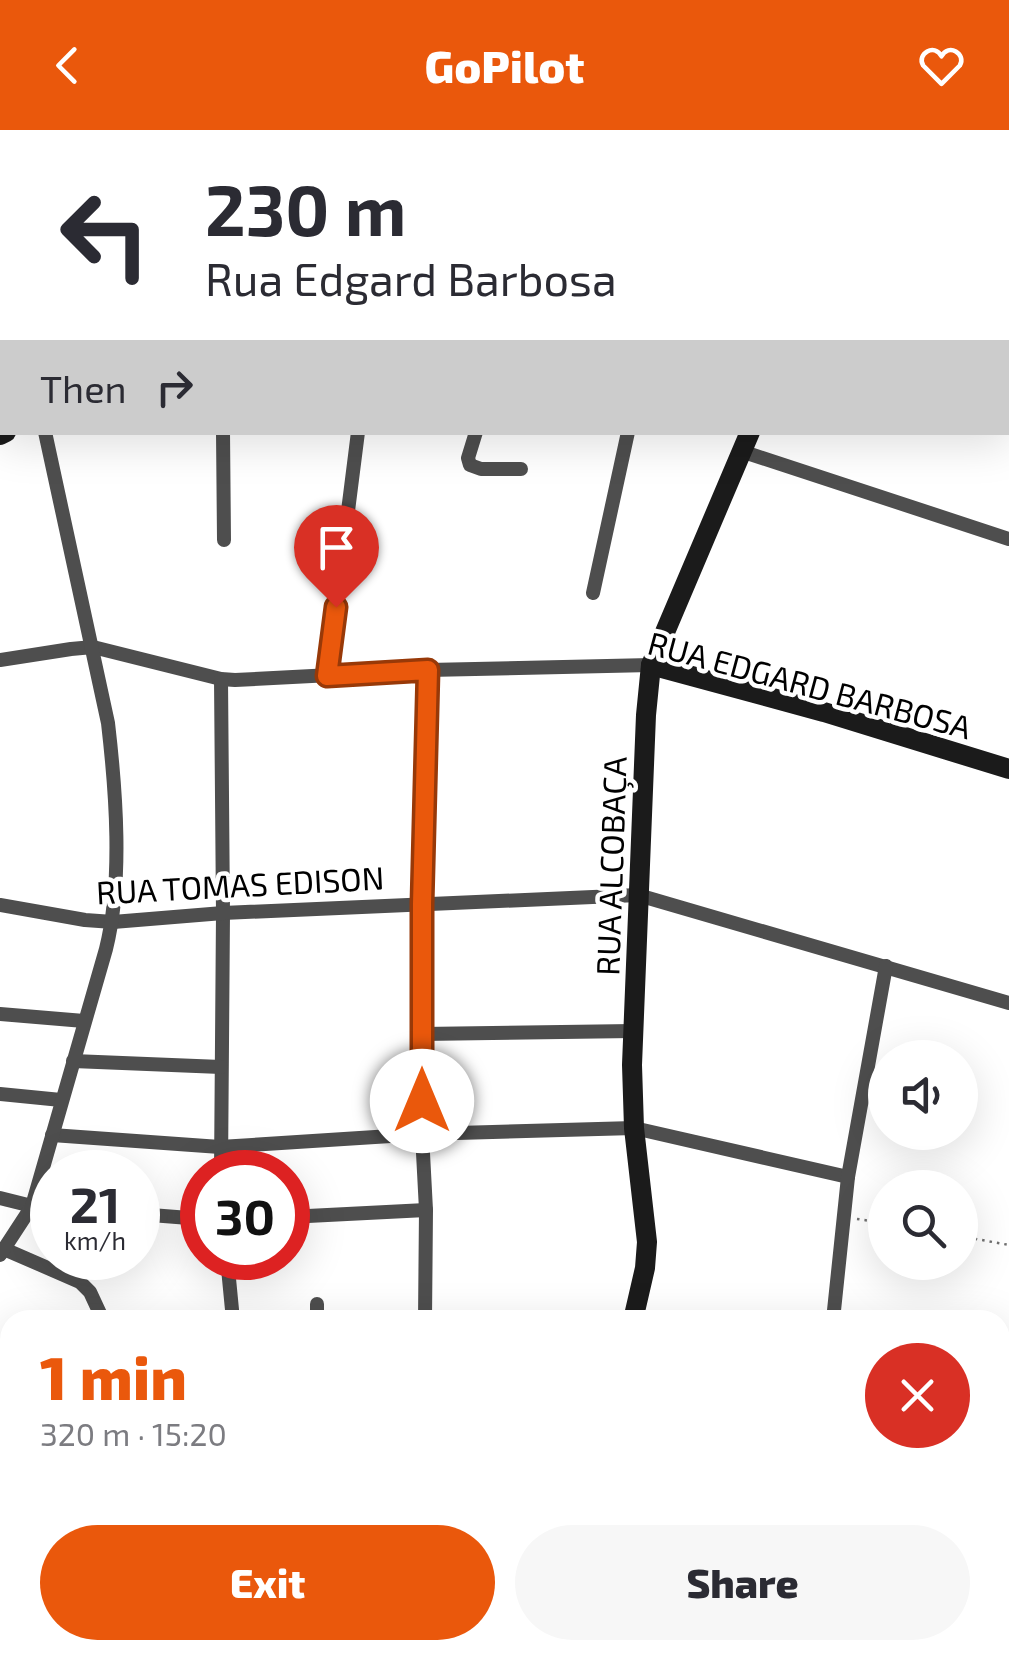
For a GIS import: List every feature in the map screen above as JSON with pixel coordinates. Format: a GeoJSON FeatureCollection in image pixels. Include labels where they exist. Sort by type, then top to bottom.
{"type":"FeatureCollection","features":[{"type":"Feature","properties":{"kind":"main road","name":"RUA ALCOBAÇA"},"geometry":{"type":"LineString","coordinates":[[635,1310],[647,1242],[634,1128],[633,1030],[651,665],[745,442]]}},
{"type":"Feature","properties":{"kind":"main road","name":"RUA EDGARD BARBOSA"},"geometry":{"type":"LineString","coordinates":[[651,665],[824,712],[1009,769]]}},
{"type":"Feature","properties":{"kind":"street"},"geometry":{"type":"LineString","coordinates":[[46,435],[102,690],[112,764],[116,867],[113,922],[48,1150]]}},
{"type":"Feature","properties":{"kind":"street"},"geometry":{"type":"LineString","coordinates":[[223,435],[224,540]]}},
{"type":"Feature","properties":{"kind":"street"},"geometry":{"type":"LineString","coordinates":[[327,676],[358,435]]}},
{"type":"Feature","properties":{"kind":"street"},"geometry":{"type":"LineString","coordinates":[[475,435],[468,458],[470,466],[521,468]]}},
{"type":"Feature","properties":{"kind":"street"},"geometry":{"type":"LineString","coordinates":[[593,593],[627,435]]}},
{"type":"Feature","properties":{"kind":"street"},"geometry":{"type":"LineString","coordinates":[[745,442],[1009,539]]}},
{"type":"Feature","properties":{"kind":"street","name":"RUA EDGARD BARBOSA"},"geometry":{"type":"LineString","coordinates":[[0,660],[92,648],[221,679],[651,665]]}},
{"type":"Feature","properties":{"kind":"street"},"geometry":{"type":"LineString","coordinates":[[425,1310],[422,904],[428,670]]}},
{"type":"Feature","properties":{"kind":"street"},"geometry":{"type":"LineString","coordinates":[[220,1150],[221,679]]}},
{"type":"Feature","properties":{"kind":"street","name":"RUA TOMAS EDISON"},"geometry":{"type":"LineString","coordinates":[[0,905],[113,922],[223,913],[638,895],[1009,1003]]}},
{"type":"Feature","properties":{"kind":"street"},"geometry":{"type":"LineString","coordinates":[[834,1310],[848,1177],[886,966]]}},
{"type":"Feature","properties":{"kind":"street"},"geometry":{"type":"LineString","coordinates":[[0,1014],[84,1021]]}},
{"type":"Feature","properties":{"kind":"street"},"geometry":{"type":"LineString","coordinates":[[422,1034],[633,1030]]}},
{"type":"Feature","properties":{"kind":"street"},"geometry":{"type":"LineString","coordinates":[[73,1062],[221,1067]]}},
{"type":"Feature","properties":{"kind":"street"},"geometry":{"type":"LineString","coordinates":[[0,1094],[61,1100]]}},
{"type":"Feature","properties":{"kind":"street"},"geometry":{"type":"LineString","coordinates":[[52,1135],[220,1147],[422,1134],[634,1128],[848,1177]]}},
{"type":"Feature","properties":{"kind":"street"},"geometry":{"type":"LineString","coordinates":[[0,1198],[30,1206]]}},
{"type":"Feature","properties":{"kind":"street"},"geometry":{"type":"LineString","coordinates":[[30,1209],[2,1252],[80,1282],[90,1292],[96,1310]]}},
{"type":"Feature","properties":{"kind":"street"},"geometry":{"type":"LineString","coordinates":[[310,1216],[426,1210]]}},
{"type":"Feature","properties":{"kind":"street"},"geometry":{"type":"LineString","coordinates":[[229,1280],[232,1310]]}},
{"type":"Feature","properties":{"kind":"path"},"geometry":{"type":"LineString","coordinates":[[844,1216],[868,1221]]}},
{"type":"Feature","properties":{"kind":"path"},"geometry":{"type":"LineString","coordinates":[[978,1239],[1009,1245]]}},
{"type":"Feature","properties":{"kind":"route"},"geometry":{"type":"LineString","coordinates":[[336,607],[327,676],[428,670],[422,1101]]}}]}
